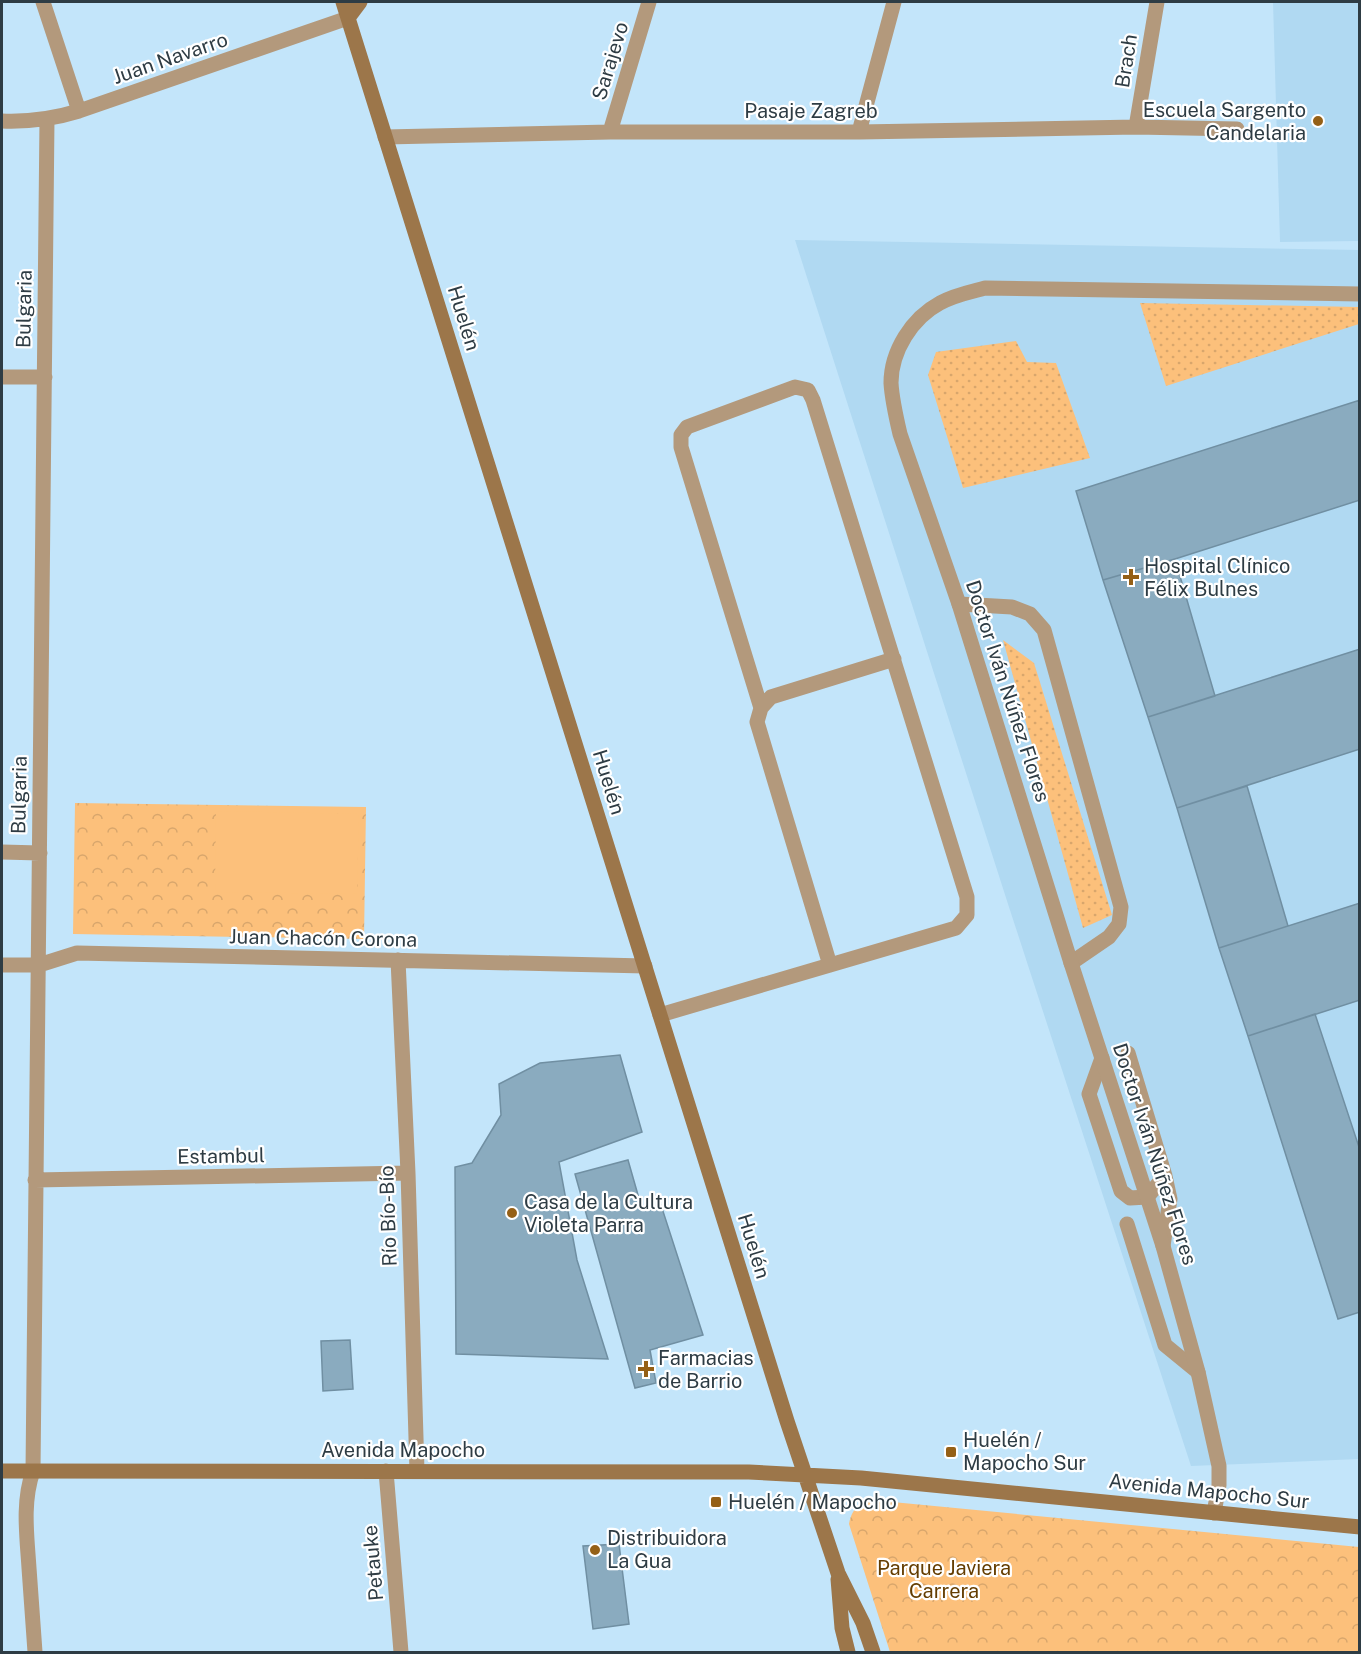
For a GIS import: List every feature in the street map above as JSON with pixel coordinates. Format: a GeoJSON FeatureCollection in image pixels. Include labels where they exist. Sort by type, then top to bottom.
{"type":"FeatureCollection","features":[{"type":"Feature","properties":{"kind":"main road","name":"Huelén"},"geometry":{"type":"LineString","coordinates":[[343,2],[804,1475],[838,1573],[863,1623],[873,1653]]}},
{"type":"Feature","properties":{"kind":"main road"},"geometry":{"type":"LineString","coordinates":[[348,18],[360,2]]}},
{"type":"Feature","properties":{"kind":"main road","name":"Avenida Mapocho"},"geometry":{"type":"LineString","coordinates":[[2,1471],[737,1472],[804,1475]]}},
{"type":"Feature","properties":{"kind":"main road","name":"Avenida Mapocho Sur"},"geometry":{"type":"LineString","coordinates":[[804,1475],[861,1478],[1359,1527]]}},
{"type":"Feature","properties":{"kind":"main road","name":"Huelén"},"geometry":{"type":"LineString","coordinates":[[838,1573],[842,1628],[848,1653]]}},
{"type":"Feature","properties":{"kind":"street"},"geometry":{"type":"LineString","coordinates":[[43,2],[79,111]]}},
{"type":"Feature","properties":{"kind":"street","name":"Sarajevo"},"geometry":{"type":"LineString","coordinates":[[610,132],[649,2]]}},
{"type":"Feature","properties":{"kind":"street"},"geometry":{"type":"LineString","coordinates":[[859,132],[894,2]]}},
{"type":"Feature","properties":{"kind":"street","name":"Brach"},"geometry":{"type":"LineString","coordinates":[[1136,127],[1156,2]]}},
{"type":"Feature","properties":{"kind":"street","name":"Juan Navarro"},"geometry":{"type":"LineString","coordinates":[[2,122],[47,119],[79,111],[348,18]]}},
{"type":"Feature","properties":{"kind":"street","name":"Bulgaria"},"geometry":{"type":"LineString","coordinates":[[35,1653],[26,1523],[29,1482],[33,1471],[47,119]]}},
{"type":"Feature","properties":{"kind":"street","name":"Pasaje Zagreb"},"geometry":{"type":"LineString","coordinates":[[385,136],[1136,127],[1237,129]]}},
{"type":"Feature","properties":{"kind":"street","name":"Doctor Iván Núñez Flores"},"geometry":{"type":"LineString","coordinates":[[1214,1513],[1219,1466],[1198,1372],[1163,1246],[1071,963],[959,604],[900,434],[891,382],[894,359],[905,337],[919,320],[939,303],[960,294],[985,288],[1359,294]]}},
{"type":"Feature","properties":{"kind":"street"},"geometry":{"type":"LineString","coordinates":[[2,377],[45,377]]}},
{"type":"Feature","properties":{"kind":"street"},"geometry":{"type":"LineString","coordinates":[[660,1015],[956,928],[967,915],[967,897],[813,400],[808,390],[795,387],[687,427],[681,435],[681,447],[761,708]]}},
{"type":"Feature","properties":{"kind":"street"},"geometry":{"type":"LineString","coordinates":[[959,604],[1012,607],[1030,614],[1044,630],[1121,907],[1119,924],[1109,937],[1071,963]]}},
{"type":"Feature","properties":{"kind":"street"},"geometry":{"type":"LineString","coordinates":[[830,965],[757,722],[761,708],[771,697],[894,659]]}},
{"type":"Feature","properties":{"kind":"street"},"geometry":{"type":"LineString","coordinates":[[2,852],[40,853]]}},
{"type":"Feature","properties":{"kind":"street","name":"Juan Chacón Corona"},"geometry":{"type":"LineString","coordinates":[[2,965],[39,965],[77,953],[645,966]]}},
{"type":"Feature","properties":{"kind":"street","name":"Río Bío-Bío"},"geometry":{"type":"LineString","coordinates":[[398,960],[408,1173],[417,1471]]}},
{"type":"Feature","properties":{"kind":"street"},"geometry":{"type":"LineString","coordinates":[[1128,1053],[1170,1199],[1163,1246]]}},
{"type":"Feature","properties":{"kind":"street"},"geometry":{"type":"LineString","coordinates":[[1102,1058],[1089,1094],[1121,1191],[1130,1198],[1147,1197],[1165,1176]]}},
{"type":"Feature","properties":{"kind":"street","name":"Estambul"},"geometry":{"type":"LineString","coordinates":[[35,1180],[408,1173]]}},
{"type":"Feature","properties":{"kind":"street"},"geometry":{"type":"LineString","coordinates":[[1127,1224],[1165,1345],[1198,1372]]}},
{"type":"Feature","properties":{"kind":"street","name":"Petauke"},"geometry":{"type":"LineString","coordinates":[[386,1471],[401,1653]]}},
{"type":"Feature","properties":{"kind":"shaded area","name":"Escuela Sargento Candelaria"},"geometry":{"type":"Polygon","coordinates":[[[1273,2],[1359,2],[1359,241],[1280,242],[1273,2]]]}},
{"type":"Feature","properties":{"kind":"shaded area","name":"Hospital Clínico Félix Bulnes"},"geometry":{"type":"Polygon","coordinates":[[[795,240],[1359,250],[1359,1459],[1191,1466],[795,240]]]}},
{"type":"Feature","properties":{"kind":"green space"},"geometry":{"type":"Polygon","coordinates":[[[1140,303],[1359,307],[1359,324],[1166,386],[1140,303]]]}},
{"type":"Feature","properties":{"kind":"green space"},"geometry":{"type":"Polygon","coordinates":[[[1016,341],[1027,362],[1056,363],[1090,458],[963,488],[928,375],[936,352],[1016,341]]]}},
{"type":"Feature","properties":{"kind":"green space"},"geometry":{"type":"Polygon","coordinates":[[[1003,640],[1034,663],[1112,915],[1083,928],[1003,640]]]}},
{"type":"Feature","properties":{"kind":"green space"},"geometry":{"type":"Polygon","coordinates":[[[75,803],[366,807],[364,939],[73,934],[75,803]]]}},
{"type":"Feature","properties":{"kind":"green space"},"geometry":{"type":"Polygon","coordinates":[[[216,811],[359,814],[357,894],[215,892],[216,811]]]}},
{"type":"Feature","properties":{"kind":"green space","name":"Parque Javiera Carrera"},"geometry":{"type":"Polygon","coordinates":[[[882,1501],[1359,1547],[1359,1652],[890,1652],[849,1524],[853,1512],[860,1505],[882,1501]]]}},
{"type":"Feature","properties":{"kind":"building"},"geometry":{"type":"Polygon","coordinates":[[[1360,400],[1360,500],[1103,580],[1076,491],[1360,400]]]}},
{"type":"Feature","properties":{"kind":"building"},"geometry":{"type":"Polygon","coordinates":[[[1175,559],[1215,696],[1148,717],[1103,580],[1175,559]]]}},
{"type":"Feature","properties":{"kind":"building"},"geometry":{"type":"Polygon","coordinates":[[[1360,649],[1360,749],[1177,808],[1148,717],[1360,649]]]}},
{"type":"Feature","properties":{"kind":"building"},"geometry":{"type":"Polygon","coordinates":[[[1247,786],[1288,926],[1219,948],[1177,808],[1247,786]]]}},
{"type":"Feature","properties":{"kind":"building"},"geometry":{"type":"Polygon","coordinates":[[[1360,903],[1360,1000],[1248,1036],[1219,948],[1360,903]]]}},
{"type":"Feature","properties":{"kind":"building"},"geometry":{"type":"Polygon","coordinates":[[[1315,1014],[1360,1150],[1360,1312],[1338,1319],[1248,1036],[1315,1014]]]}},
{"type":"Feature","properties":{"kind":"building","name":"Casa de la Cultura Violeta Parra"},"geometry":{"type":"Polygon","coordinates":[[[620,1055],[642,1132],[559,1162],[577,1260],[608,1359],[456,1354],[455,1167],[472,1163],[501,1115],[499,1084],[540,1063],[620,1055]]]}},
{"type":"Feature","properties":{"kind":"building"},"geometry":{"type":"Polygon","coordinates":[[[628,1160],[642,1209],[661,1205],[703,1335],[650,1350],[656,1383],[635,1388],[575,1174],[628,1160]]]}},
{"type":"Feature","properties":{"kind":"building"},"geometry":{"type":"Polygon","coordinates":[[[350,1340],[353,1389],[323,1391],[321,1341],[350,1340]]]}},
{"type":"Feature","properties":{"kind":"building"},"geometry":{"type":"Polygon","coordinates":[[[619,1544],[629,1624],[593,1629],[583,1546],[619,1544]]]}},
{"type":"Feature","properties":{"kind":"place","name":"Escuela Sargento Candelaria"},"geometry":{"type":"Point","coordinates":[1318,121]}},
{"type":"Feature","properties":{"kind":"place","name":"Hospital Clínico Félix Bulnes"},"geometry":{"type":"Point","coordinates":[1131,577]}},
{"type":"Feature","properties":{"kind":"place","name":"Casa de la Cultura Violeta Parra"},"geometry":{"type":"Point","coordinates":[512,1213]}},
{"type":"Feature","properties":{"kind":"place","name":"Farmacias de Barrio"},"geometry":{"type":"Point","coordinates":[646,1369]}},
{"type":"Feature","properties":{"kind":"place","name":"Huelén / Mapocho Sur"},"geometry":{"type":"Point","coordinates":[951,1452]}},
{"type":"Feature","properties":{"kind":"place","name":"Huelén / Mapocho"},"geometry":{"type":"Point","coordinates":[716,1502]}},
{"type":"Feature","properties":{"kind":"place","name":"Distribuidora La Gua"},"geometry":{"type":"Point","coordinates":[595,1550]}}]}
